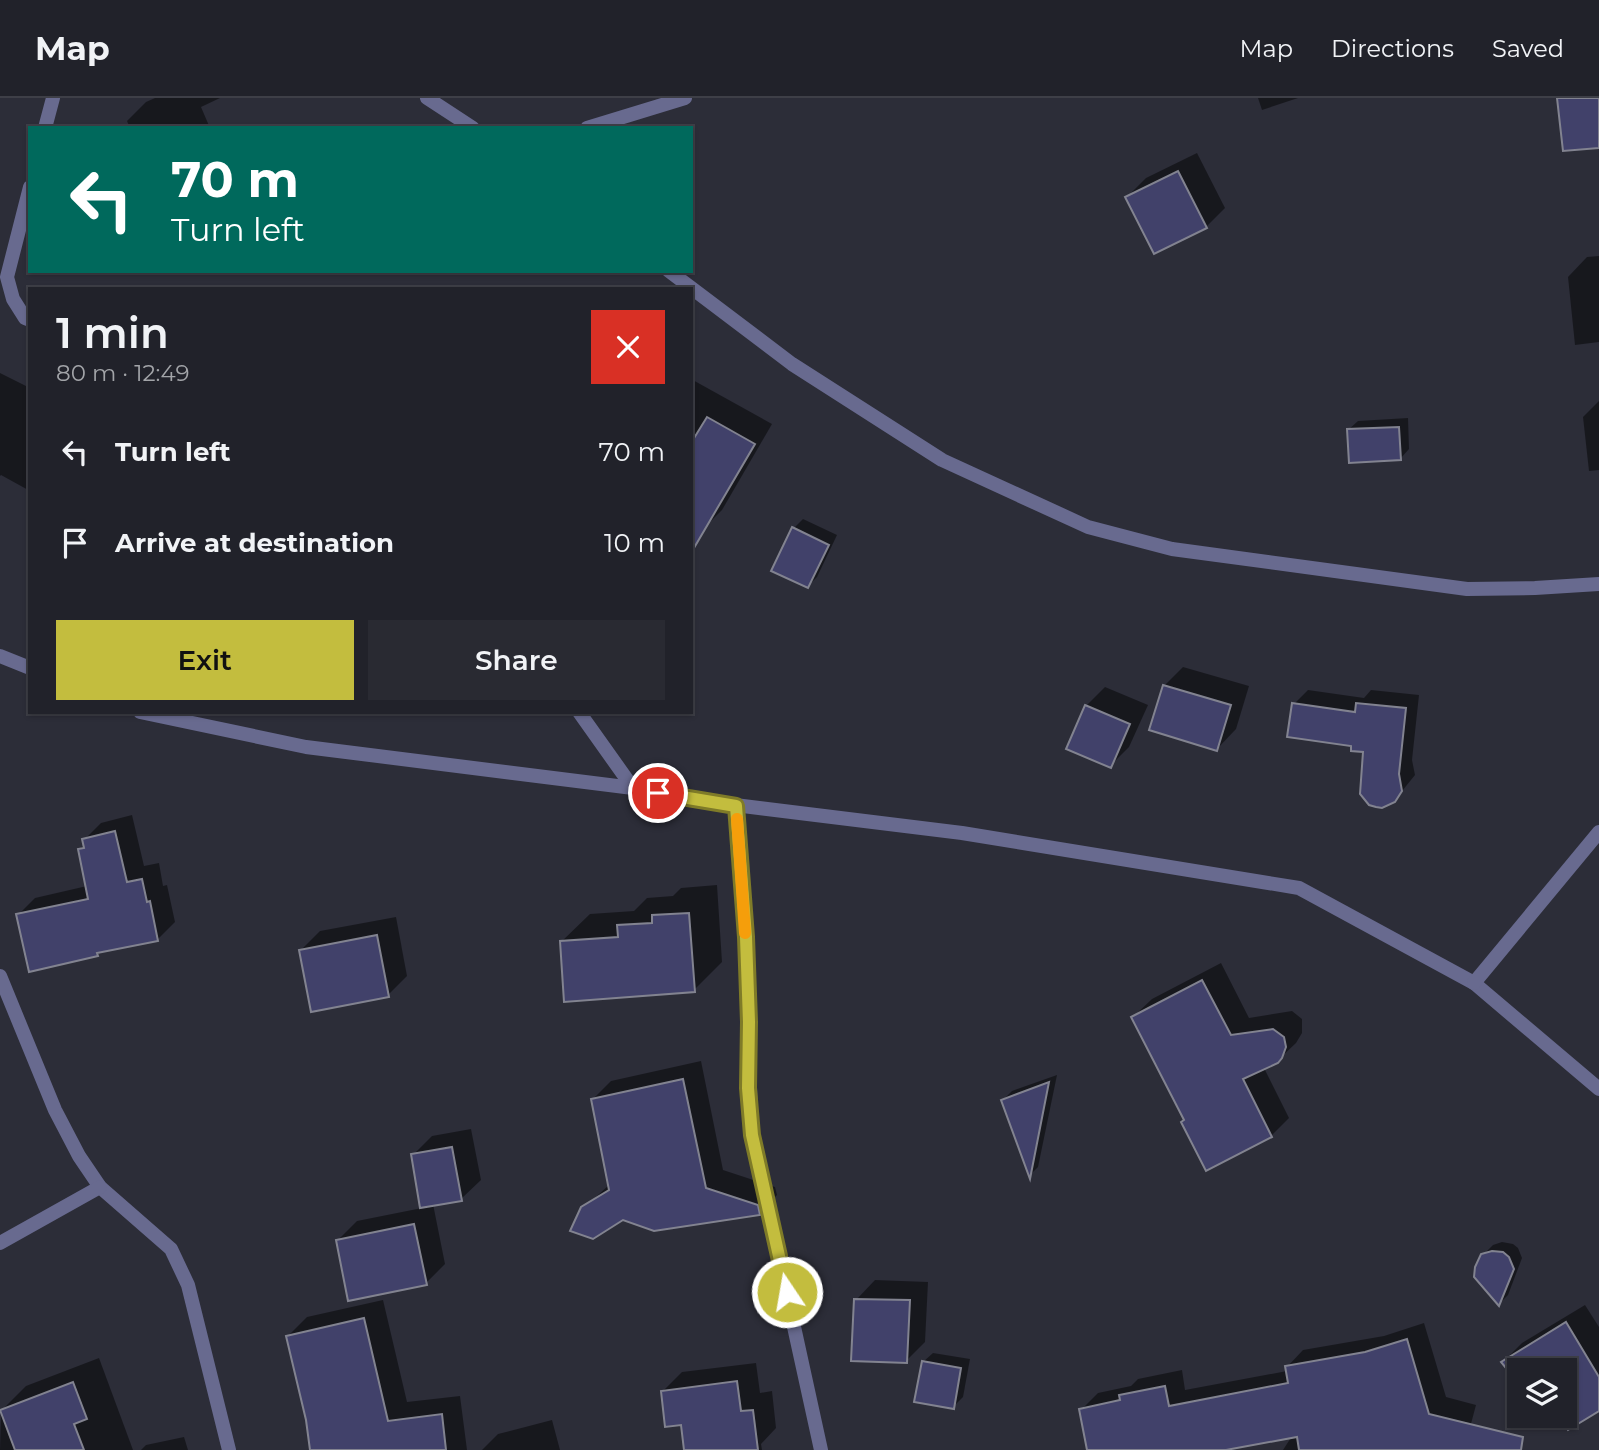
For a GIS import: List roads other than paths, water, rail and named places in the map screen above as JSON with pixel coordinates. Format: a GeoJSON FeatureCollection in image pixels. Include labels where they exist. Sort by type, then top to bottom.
{"type":"FeatureCollection","features":[{"type":"Feature","properties":{"kind":"street"},"geometry":{"type":"LineString","coordinates":[[46,126],[53,98]]}},
{"type":"Feature","properties":{"kind":"street"},"geometry":{"type":"LineString","coordinates":[[427,98],[470,126]]}},
{"type":"Feature","properties":{"kind":"street"},"geometry":{"type":"LineString","coordinates":[[594,126],[685,98]]}},
{"type":"Feature","properties":{"kind":"street"},"geometry":{"type":"LineString","coordinates":[[28,195],[7,277],[13,299],[28,319]]}},
{"type":"Feature","properties":{"kind":"street"},"geometry":{"type":"LineString","coordinates":[[672,273],[690,287]]}},
{"type":"Feature","properties":{"kind":"street"},"geometry":{"type":"LineString","coordinates":[[693,289],[792,364],[942,460],[1088,527],[1172,549],[1466,589],[1599,584]]}},
{"type":"Feature","properties":{"kind":"street"},"geometry":{"type":"LineString","coordinates":[[0,656],[28,667]]}},
{"type":"Feature","properties":{"kind":"street"},"geometry":{"type":"LineString","coordinates":[[149,714],[306,747],[633,788],[736,806],[962,833],[1299,888],[1474,983],[1599,1089]]}},
{"type":"Feature","properties":{"kind":"street"},"geometry":{"type":"LineString","coordinates":[[580,714],[633,788]]}},
{"type":"Feature","properties":{"kind":"street"},"geometry":{"type":"LineString","coordinates":[[736,806],[746,937],[748,1088],[752,1135],[821,1450]]}},
{"type":"Feature","properties":{"kind":"street"},"geometry":{"type":"LineString","coordinates":[[1474,983],[1599,832]]}},
{"type":"Feature","properties":{"kind":"street"},"geometry":{"type":"LineString","coordinates":[[0,976],[55,1110],[79,1156],[100,1187],[171,1249],[188,1285],[229,1450]]}},
{"type":"Feature","properties":{"kind":"street"},"geometry":{"type":"LineString","coordinates":[[0,1243],[100,1187]]}}]}
